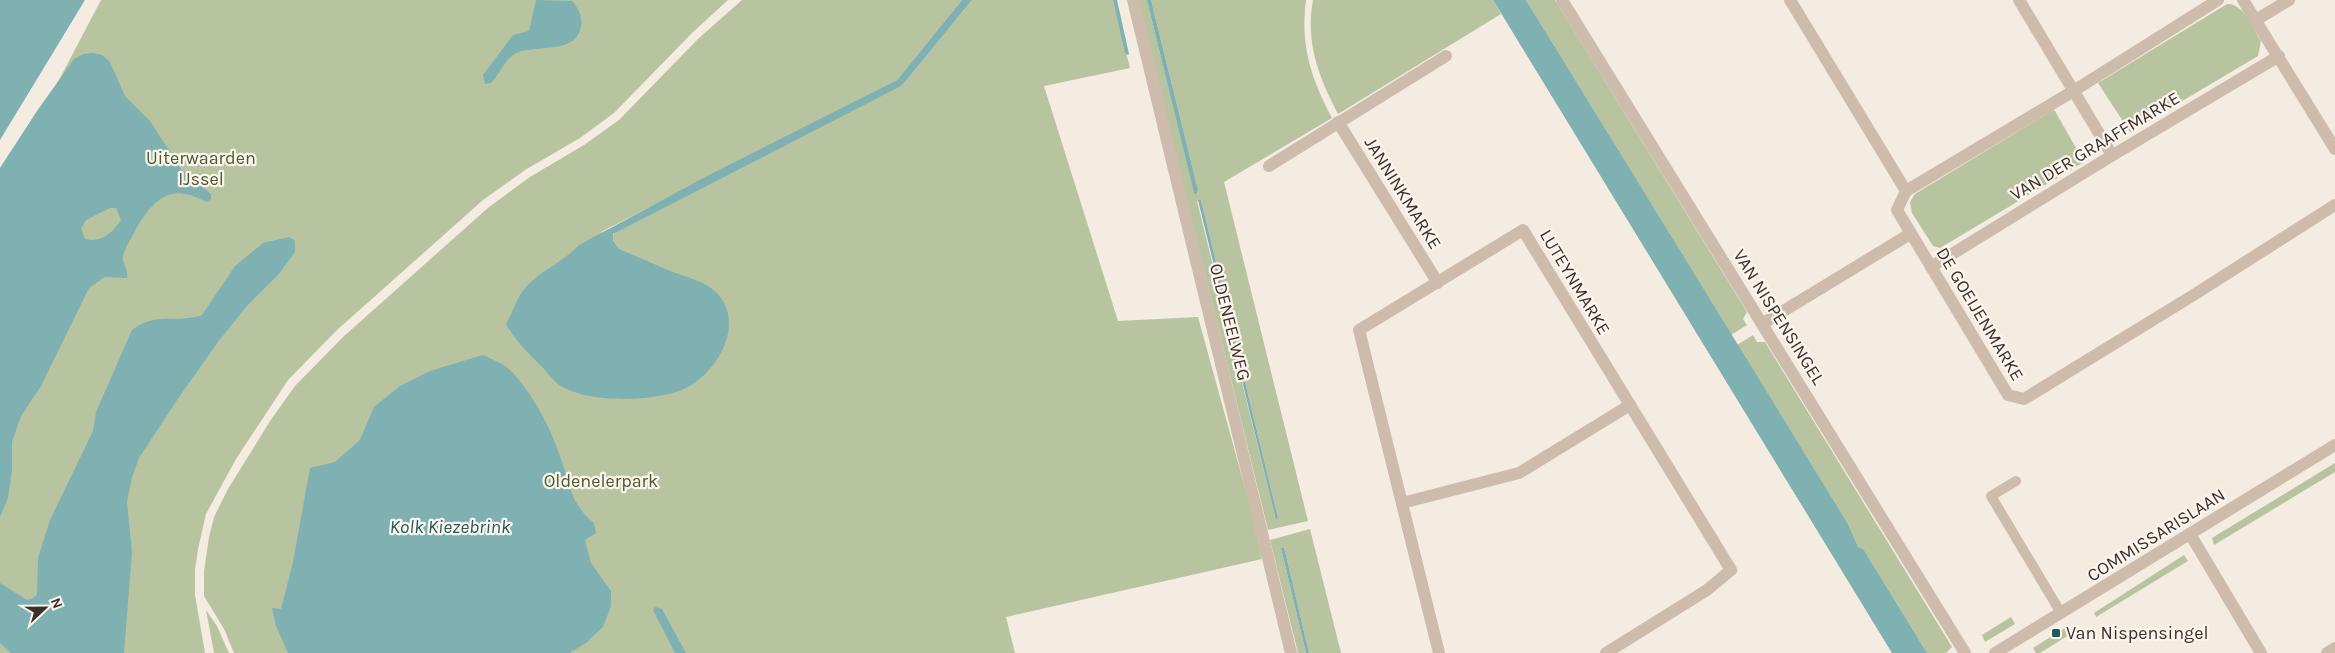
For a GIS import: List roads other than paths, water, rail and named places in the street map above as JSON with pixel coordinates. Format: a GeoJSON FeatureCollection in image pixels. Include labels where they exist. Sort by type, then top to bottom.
{"type":"FeatureCollection","features":[{"type":"Feature","properties":{"kind":"street","name":"OLDENEELWEG"},"geometry":{"type":"LineString","coordinates":[[1133,0],[1292,653]]}},
{"type":"Feature","properties":{"kind":"street","name":"VAN NISPENSINGEL"},"geometry":{"type":"LineString","coordinates":[[1562,0],[1965,653]]}},
{"type":"Feature","properties":{"kind":"street"},"geometry":{"type":"LineString","coordinates":[[1790,0],[1906,191],[2075,90],[2218,0]]}},
{"type":"Feature","properties":{"kind":"street"},"geometry":{"type":"LineString","coordinates":[[2019,0],[2075,90],[2112,155]]}},
{"type":"Feature","properties":{"kind":"street"},"geometry":{"type":"LineString","coordinates":[[2244,0],[2335,149]]}},
{"type":"Feature","properties":{"kind":"street"},"geometry":{"type":"LineString","coordinates":[[2256,20],[2289,0]]}},
{"type":"Feature","properties":{"kind":"street"},"geometry":{"type":"LineString","coordinates":[[1269,166],[1446,56]]}},
{"type":"Feature","properties":{"kind":"street","name":"VAN DER GRAAFFMARKE"},"geometry":{"type":"LineString","coordinates":[[1931,267],[2112,155],[2279,56]]}},
{"type":"Feature","properties":{"kind":"street","name":"JANNINKMARKE"},"geometry":{"type":"LineString","coordinates":[[1338,122],[1438,283]]}},
{"type":"Feature","properties":{"kind":"street","name":"DE GOEIJENMARKE"},"geometry":{"type":"LineString","coordinates":[[1906,191],[1897,210],[1910,234],[2008,395],[2024,399],[2192,296],[2335,205]]}},
{"type":"Feature","properties":{"kind":"street","name":"LUTEYNMARKE"},"geometry":{"type":"LineString","coordinates":[[1439,653],[1359,330],[1523,230],[1731,570],[1707,590],[1606,653]]}},
{"type":"Feature","properties":{"kind":"street"},"geometry":{"type":"LineString","coordinates":[[1762,324],[1910,234]]}},
{"type":"Feature","properties":{"kind":"street"},"geometry":{"type":"LineString","coordinates":[[1402,503],[1519,473],[1630,405]]}},
{"type":"Feature","properties":{"kind":"street","name":"COMMISSARISLAAN"},"geometry":{"type":"LineString","coordinates":[[1995,653],[2335,445]]}},
{"type":"Feature","properties":{"kind":"street"},"geometry":{"type":"LineString","coordinates":[[2190,534],[2261,653]]}},
{"type":"Feature","properties":{"kind":"street"},"geometry":{"type":"LineString","coordinates":[[2327,653],[2335,648]]}},
{"type":"Feature","properties":{"kind":"lane"},"geometry":{"type":"LineString","coordinates":[[2016,481],[1991,496],[2061,614]]}},
{"type":"Feature","properties":{"kind":"water"},"geometry":{"type":"Polygon","coordinates":[[[0,0],[85,0],[0,140],[0,0]]]}},
{"type":"Feature","properties":{"kind":"water"},"geometry":{"type":"Polygon","coordinates":[[[536,0],[572,1],[581,16],[581,26],[578,35],[565,45],[519,52],[506,62],[491,83],[485,84],[483,75],[513,35],[529,31],[536,0]]]}},
{"type":"Feature","properties":{"kind":"water"},"geometry":{"type":"Polygon","coordinates":[[[962,0],[972,0],[899,87],[613,234],[613,241],[619,249],[705,284],[716,292],[725,304],[729,318],[724,346],[717,360],[696,382],[684,389],[655,397],[620,399],[585,395],[558,384],[515,337],[506,324],[522,292],[535,279],[579,245],[709,175],[897,80],[962,0]]]}},
{"type":"Feature","properties":{"kind":"water"},"geometry":{"type":"Polygon","coordinates":[[[1113,0],[1117,0],[1128,55],[1125,53],[1113,0]]]}},
{"type":"Feature","properties":{"kind":"water"},"geometry":{"type":"Polygon","coordinates":[[[1147,0],[1151,0],[1198,190],[1197,194],[1194,193],[1147,0]]]}},
{"type":"Feature","properties":{"kind":"water"},"geometry":{"type":"Polygon","coordinates":[[[1493,0],[1526,0],[1848,524],[1858,547],[1864,550],[1927,653],[1892,653],[1493,0]]]}},
{"type":"Feature","properties":{"kind":"water"},"geometry":{"type":"Polygon","coordinates":[[[93,53],[102,55],[110,62],[125,96],[150,121],[181,169],[211,194],[211,199],[207,202],[191,195],[176,193],[161,199],[149,210],[125,249],[123,259],[127,278],[105,277],[89,288],[41,386],[21,416],[12,442],[12,470],[8,498],[0,517],[0,168],[74,59],[83,54],[93,53]],[[110,208],[86,220],[81,228],[85,239],[97,240],[106,236],[114,229],[121,220],[116,208],[110,208]]]}},
{"type":"Feature","properties":{"kind":"water"},"geometry":{"type":"Polygon","coordinates":[[[1198,200],[1201,200],[1278,518],[1276,520],[1198,200]]]}},
{"type":"Feature","properties":{"kind":"water"},"geometry":{"type":"Polygon","coordinates":[[[289,237],[295,241],[295,252],[279,274],[245,308],[218,342],[139,458],[132,477],[127,502],[132,552],[124,653],[11,653],[0,643],[0,583],[27,600],[37,594],[38,558],[50,520],[93,431],[96,412],[132,330],[141,324],[158,319],[202,315],[235,266],[263,243],[289,237]]]}},
{"type":"Feature","properties":{"kind":"water","name":"Kolk Kiezebrink"},"geometry":{"type":"Polygon","coordinates":[[[483,355],[510,370],[526,389],[552,436],[572,494],[586,516],[594,523],[596,533],[585,540],[591,563],[611,591],[611,606],[603,627],[587,642],[570,653],[288,653],[276,626],[272,608],[281,609],[293,562],[310,468],[335,462],[360,440],[374,407],[400,386],[430,371],[483,355]]]}},
{"type":"Feature","properties":{"kind":"water"},"geometry":{"type":"Polygon","coordinates":[[[1284,547],[1309,653],[1306,653],[1281,548],[1284,547]]]}},
{"type":"Feature","properties":{"kind":"water"},"geometry":{"type":"Polygon","coordinates":[[[655,607],[662,609],[686,653],[675,653],[653,610],[655,607]]]}},
{"type":"Feature","properties":{"kind":"place","name":"Van Nispensingel"},"geometry":{"type":"Point","coordinates":[2056,633]}},
{"type":"Feature","properties":{"kind":"park label","name":"Uiterwaarden IJssel"},"geometry":{"type":"Point","coordinates":[201,168]}},
{"type":"Feature","properties":{"kind":"park label","name":"Oldenelerpark"},"geometry":{"type":"Point","coordinates":[601,481]}}]}
